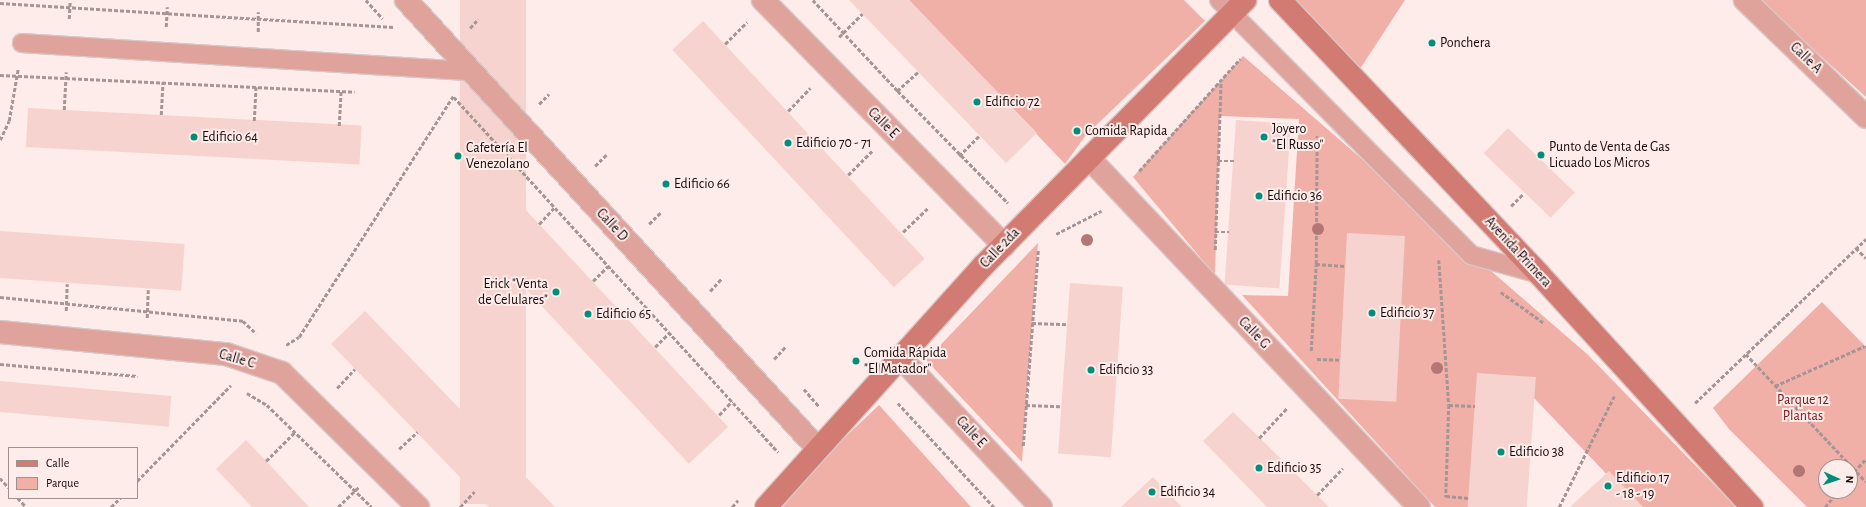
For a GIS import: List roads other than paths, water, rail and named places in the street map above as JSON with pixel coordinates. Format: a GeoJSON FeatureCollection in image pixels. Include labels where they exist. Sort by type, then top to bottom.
{"type":"FeatureCollection","features":[{"type":"Feature","properties":{"kind":"main road","name":"Avenida Primera"},"geometry":{"type":"LineString","coordinates":[[1280,0],[1627,368],[1752,507]]}},
{"type":"Feature","properties":{"kind":"main road","name":"Calle 2da"},"geometry":{"type":"LineString","coordinates":[[766,507],[900,357],[1232,5]]}},
{"type":"Feature","properties":{"kind":"street","name":"Calle E"},"geometry":{"type":"LineString","coordinates":[[763,0],[1004,245]]}},
{"type":"Feature","properties":{"kind":"street","name":"Calle A"},"geometry":{"type":"LineString","coordinates":[[1745,0],[1866,117]]}},
{"type":"Feature","properties":{"kind":"street","name":"Calle D"},"geometry":{"type":"LineString","coordinates":[[408,2],[818,448]]}},
{"type":"Feature","properties":{"kind":"street","name":"Calle G"},"geometry":{"type":"LineString","coordinates":[[1089,158],[1419,507]]}},
{"type":"Feature","properties":{"kind":"street","name":"Calle C"},"geometry":{"type":"LineString","coordinates":[[0,332],[226,354],[282,373],[418,507]]}},
{"type":"Feature","properties":{"kind":"street","name":"Calle E"},"geometry":{"type":"LineString","coordinates":[[900,357],[1041,507]]}},
{"type":"Feature","properties":{"kind":"lane"},"geometry":{"type":"LineString","coordinates":[[1232,5],[1321,103],[1471,255],[1539,274]]}},
{"type":"Feature","properties":{"kind":"lane"},"geometry":{"type":"LineString","coordinates":[[22,43],[470,71]]}},
{"type":"Feature","properties":{"kind":"place","name":"Ponchera"},"geometry":{"type":"Point","coordinates":[1432,43]}},
{"type":"Feature","properties":{"kind":"place","name":"Edificio 72"},"geometry":{"type":"Point","coordinates":[977,102]}},
{"type":"Feature","properties":{"kind":"place","name":"Comida Rapida"},"geometry":{"type":"Point","coordinates":[1077,131]}},
{"type":"Feature","properties":{"kind":"place","name":"Edificio 64"},"geometry":{"type":"Point","coordinates":[194,137]}},
{"type":"Feature","properties":{"kind":"place","name":"Joyero \"El Russo\""},"geometry":{"type":"Point","coordinates":[1264,137]}},
{"type":"Feature","properties":{"kind":"place","name":"Edificio 70 - 71"},"geometry":{"type":"Point","coordinates":[788,143]}},
{"type":"Feature","properties":{"kind":"place","name":"Punto de Venta de Gas Licuado Los Micros"},"geometry":{"type":"Point","coordinates":[1541,155]}},
{"type":"Feature","properties":{"kind":"place","name":"Cafetería El Venezolano"},"geometry":{"type":"Point","coordinates":[458,156]}},
{"type":"Feature","properties":{"kind":"place","name":"Edificio 66"},"geometry":{"type":"Point","coordinates":[666,184]}},
{"type":"Feature","properties":{"kind":"place","name":"Edificio 36"},"geometry":{"type":"Point","coordinates":[1259,196]}},
{"type":"Feature","properties":{"kind":"place","name":"Erick \"Venta de Celulares\""},"geometry":{"type":"Point","coordinates":[556,292]}},
{"type":"Feature","properties":{"kind":"place","name":"Edificio 37"},"geometry":{"type":"Point","coordinates":[1372,313]}},
{"type":"Feature","properties":{"kind":"place","name":"Edificio 65"},"geometry":{"type":"Point","coordinates":[588,314]}},
{"type":"Feature","properties":{"kind":"place","name":"Comida Rápida \"El Matador\""},"geometry":{"type":"Point","coordinates":[856,361]}},
{"type":"Feature","properties":{"kind":"place","name":"Edificio 33"},"geometry":{"type":"Point","coordinates":[1091,370]}},
{"type":"Feature","properties":{"kind":"place","name":"Edificio 38"},"geometry":{"type":"Point","coordinates":[1501,452]}},
{"type":"Feature","properties":{"kind":"place","name":"Edificio 35"},"geometry":{"type":"Point","coordinates":[1259,468]}},
{"type":"Feature","properties":{"kind":"place","name":"Edificio 17 - 18 - 19"},"geometry":{"type":"Point","coordinates":[1608,486]}},
{"type":"Feature","properties":{"kind":"place","name":"Edificio 34"},"geometry":{"type":"Point","coordinates":[1152,492]}},
{"type":"Feature","properties":{"kind":"park label","name":"Parque 12 Plantas"},"geometry":{"type":"Point","coordinates":[1803,408]}}]}
